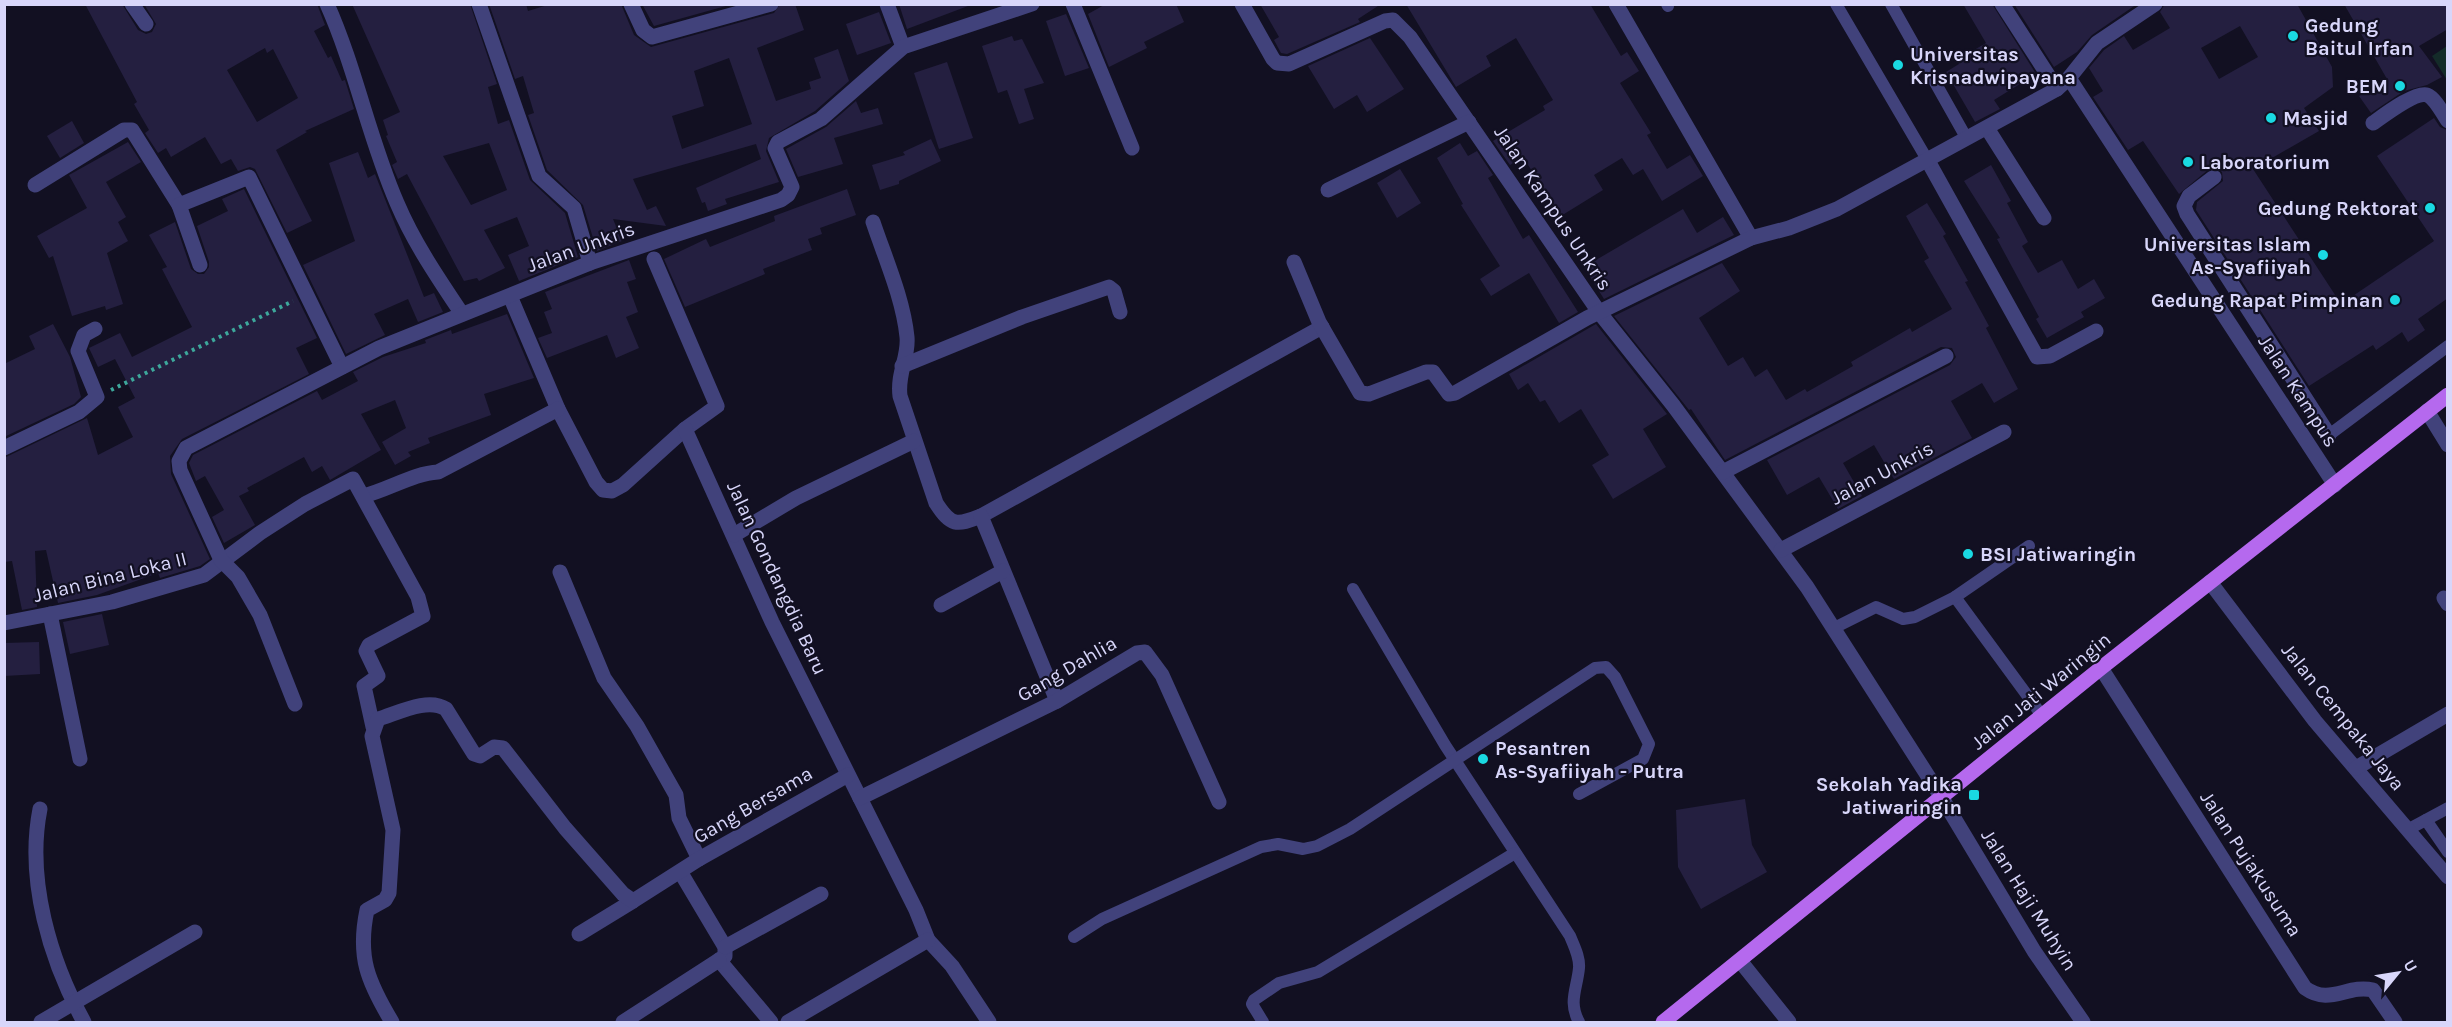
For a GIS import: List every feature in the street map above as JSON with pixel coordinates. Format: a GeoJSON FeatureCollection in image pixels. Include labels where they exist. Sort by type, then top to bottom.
{"type":"FeatureCollection","features":[{"type":"Feature","properties":{"kind":"main road","name":"Jalan Jati Waringin"},"geometry":{"type":"LineString","coordinates":[[1663,1023],[2101,668],[2448,395]]}},
{"type":"Feature","properties":{"kind":"street"},"geometry":{"type":"LineString","coordinates":[[132,4],[146,24]]}},
{"type":"Feature","properties":{"kind":"street"},"geometry":{"type":"LineString","coordinates":[[327,4],[349,56],[396,202],[414,242],[462,314]]}},
{"type":"Feature","properties":{"kind":"street"},"geometry":{"type":"LineString","coordinates":[[479,4],[539,176],[574,208],[590,263]]}},
{"type":"Feature","properties":{"kind":"street"},"geometry":{"type":"LineString","coordinates":[[631,4],[643,30],[651,37],[771,4]]}},
{"type":"Feature","properties":{"kind":"street"},"geometry":{"type":"LineString","coordinates":[[887,4],[903,47]]}},
{"type":"Feature","properties":{"kind":"street","name":"Jalan Unkris"},"geometry":{"type":"LineString","coordinates":[[296,704],[249,592],[221,560],[180,470],[179,461],[186,448],[379,348],[590,263],[788,195],[792,187],[775,148],[778,142],[821,119],[903,47],[1032,4]]}},
{"type":"Feature","properties":{"kind":"street"},"geometry":{"type":"LineString","coordinates":[[1073,4],[1132,148]]}},
{"type":"Feature","properties":{"kind":"street","name":"Jalan Kampus Unkris"},"geometry":{"type":"LineString","coordinates":[[1242,4],[1273,59],[1281,64],[1289,64],[1385,21],[1393,20],[1410,38],[1599,312],[1751,238],[1789,228],[1838,209],[1987,128],[2063,83]]}},
{"type":"Feature","properties":{"kind":"street"},"geometry":{"type":"LineString","coordinates":[[1616,4],[1751,238]]}},
{"type":"Feature","properties":{"kind":"street","name":"Jalan Kampus"},"geometry":{"type":"LineString","coordinates":[[2002,4],[2063,83],[2335,485]]}},
{"type":"Feature","properties":{"kind":"street"},"geometry":{"type":"LineString","coordinates":[[2063,83],[2097,43],[2155,4]]}},
{"type":"Feature","properties":{"kind":"street"},"geometry":{"type":"LineString","coordinates":[[2373,123],[2418,95],[2427,95],[2448,121]]}},
{"type":"Feature","properties":{"kind":"street"},"geometry":{"type":"LineString","coordinates":[[1328,190],[1469,122]]}},
{"type":"Feature","properties":{"kind":"street"},"geometry":{"type":"LineString","coordinates":[[1987,128],[2044,218]]}},
{"type":"Feature","properties":{"kind":"street"},"geometry":{"type":"LineString","coordinates":[[35,185],[124,130],[132,130],[179,205],[200,265]]}},
{"type":"Feature","properties":{"kind":"street"},"geometry":{"type":"LineString","coordinates":[[1928,161],[2037,357],[2050,356],[2096,331]]}},
{"type":"Feature","properties":{"kind":"street"},"geometry":{"type":"LineString","coordinates":[[179,205],[249,177],[342,367]]}},
{"type":"Feature","properties":{"kind":"street"},"geometry":{"type":"LineString","coordinates":[[2214,177],[2189,196],[2184,206],[2187,214],[2329,435]]}},
{"type":"Feature","properties":{"kind":"street"},"geometry":{"type":"LineString","coordinates":[[873,222],[895,286],[906,332],[906,351],[898,383],[900,396],[936,502],[945,517],[954,523],[961,524],[981,516],[1322,327]]}},
{"type":"Feature","properties":{"kind":"street"},"geometry":{"type":"LineString","coordinates":[[510,296],[558,409],[596,482],[603,490],[612,492],[623,485],[685,429],[717,406],[654,259]]}},
{"type":"Feature","properties":{"kind":"street"},"geometry":{"type":"LineString","coordinates":[[1294,262],[1322,327],[1360,393],[1369,394],[1426,372],[1432,372],[1449,394],[1599,312]]}},
{"type":"Feature","properties":{"kind":"street"},"geometry":{"type":"LineString","coordinates":[[902,366],[1022,317],[1109,287],[1114,291],[1120,312]]}},
{"type":"Feature","properties":{"kind":"street","name":"Jalan Haji Muhyin"},"geometry":{"type":"LineString","coordinates":[[1599,312],[1781,550],[1834,628],[1942,798],[2034,951],[2083,1022]]}},
{"type":"Feature","properties":{"kind":"street"},"geometry":{"type":"LineString","coordinates":[[4,448],[79,412],[97,397],[78,351],[84,335],[95,329]]}},
{"type":"Feature","properties":{"kind":"street"},"geometry":{"type":"LineString","coordinates":[[1723,472],[1946,356]]}},
{"type":"Feature","properties":{"kind":"street"},"geometry":{"type":"LineString","coordinates":[[392,1023],[374,992],[365,969],[362,950],[366,911],[385,900],[389,893],[393,830],[372,736],[373,727],[364,686],[378,676],[366,651],[369,645],[423,616],[418,597],[363,496],[387,490],[425,473],[438,472],[558,409]]}},
{"type":"Feature","properties":{"kind":"street"},"geometry":{"type":"LineString","coordinates":[[2427,411],[2448,445]]}},
{"type":"Feature","properties":{"kind":"street","name":"Jalan Gondangdia Baru"},"geometry":{"type":"LineString","coordinates":[[685,429],[772,622],[916,910],[928,940],[952,966],[989,1023]]}},
{"type":"Feature","properties":{"kind":"street","name":"Jalan Unkris"},"geometry":{"type":"LineString","coordinates":[[1781,550],[2004,432]]}},
{"type":"Feature","properties":{"kind":"street"},"geometry":{"type":"LineString","coordinates":[[734,535],[796,498],[914,441]]}},
{"type":"Feature","properties":{"kind":"street","name":"Jalan Bina Loka II"},"geometry":{"type":"LineString","coordinates":[[4,623],[112,602],[204,575],[221,560],[305,504],[353,479],[363,496]]}},
{"type":"Feature","properties":{"kind":"street"},"geometry":{"type":"LineString","coordinates":[[981,516],[1057,701]]}},
{"type":"Feature","properties":{"kind":"street"},"geometry":{"type":"LineString","coordinates":[[941,604],[1003,571]]}},
{"type":"Feature","properties":{"kind":"street"},"geometry":{"type":"LineString","coordinates":[[560,572],[604,678],[637,726],[676,795],[679,818],[699,859]]}},
{"type":"Feature","properties":{"kind":"street","name":"Jalan Cempaka Jaya"},"geometry":{"type":"LineString","coordinates":[[2210,582],[2315,722],[2448,877]]}},
{"type":"Feature","properties":{"kind":"street"},"geometry":{"type":"LineString","coordinates":[[50,614],[80,759]]}},
{"type":"Feature","properties":{"kind":"street","name":"Gang Dahlia"},"geometry":{"type":"LineString","coordinates":[[860,798],[1057,701],[1137,653],[1145,652],[1162,675],[1219,802]]}},
{"type":"Feature","properties":{"kind":"street","name":"Jalan Pujakusuma"},"geometry":{"type":"LineString","coordinates":[[2101,668],[2305,988],[2315,996],[2326,997],[2363,988],[2373,990],[2396,1023]]}},
{"type":"Feature","properties":{"kind":"street"},"geometry":{"type":"LineString","coordinates":[[373,727],[378,719],[430,703],[439,704],[446,709],[474,754],[480,756],[494,747],[503,748],[622,894],[633,901]]}},
{"type":"Feature","properties":{"kind":"street"},"geometry":{"type":"LineString","coordinates":[[2356,768],[2448,714]]}},
{"type":"Feature","properties":{"kind":"street","name":"Gang Bersama"},"geometry":{"type":"LineString","coordinates":[[579,934],[681,873],[699,859],[848,775]]}},
{"type":"Feature","properties":{"kind":"street"},"geometry":{"type":"LineString","coordinates":[[40,809],[35,835],[38,884],[51,941],[84,1023]]}},
{"type":"Feature","properties":{"kind":"street"},"geometry":{"type":"LineString","coordinates":[[681,873],[722,954],[771,1023]]}},
{"type":"Feature","properties":{"kind":"street"},"geometry":{"type":"LineString","coordinates":[[623,1023],[722,954],[821,894]]}},
{"type":"Feature","properties":{"kind":"street"},"geometry":{"type":"LineString","coordinates":[[41,1023],[75,1005],[195,932]]}},
{"type":"Feature","properties":{"kind":"street"},"geometry":{"type":"LineString","coordinates":[[788,1023],[928,940]]}},
{"type":"Feature","properties":{"kind":"street"},"geometry":{"type":"LineString","coordinates":[[1741,962],[1789,1023]]}},
{"type":"Feature","properties":{"kind":"lane"},"geometry":{"type":"LineString","coordinates":[[1836,4],[1928,161]]}},
{"type":"Feature","properties":{"kind":"lane"},"geometry":{"type":"LineString","coordinates":[[1891,4],[1967,139]]}},
{"type":"Feature","properties":{"kind":"lane"},"geometry":{"type":"LineString","coordinates":[[2329,435],[2446,350]]}},
{"type":"Feature","properties":{"kind":"lane"},"geometry":{"type":"LineString","coordinates":[[1834,628],[1876,607],[1910,619],[1955,597],[2029,546]]}},
{"type":"Feature","properties":{"kind":"lane"},"geometry":{"type":"LineString","coordinates":[[1353,589],[1456,760],[1570,936],[1580,966],[1572,1000],[1579,1023]]}},
{"type":"Feature","properties":{"kind":"lane"},"geometry":{"type":"LineString","coordinates":[[1955,597],[2043,717]]}},
{"type":"Feature","properties":{"kind":"lane"},"geometry":{"type":"LineString","coordinates":[[1074,937],[1102,919],[1262,847],[1278,844],[1303,849],[1317,846],[1377,813],[1595,669],[1606,667],[1620,686],[1649,744],[1648,752],[1644,759],[1579,794]]}},
{"type":"Feature","properties":{"kind":"lane"},"geometry":{"type":"LineString","coordinates":[[2409,829],[2448,808]]}},
{"type":"Feature","properties":{"kind":"lane"},"geometry":{"type":"LineString","coordinates":[[2426,820],[2448,852]]}},
{"type":"Feature","properties":{"kind":"lane"},"geometry":{"type":"LineString","coordinates":[[1263,1023],[1252,1004],[1254,1000],[1279,983],[1318,972],[1515,853]]}},
{"type":"Feature","properties":{"kind":"path"},"geometry":{"type":"LineString","coordinates":[[97,397],[307,295]]}},
{"type":"Feature","properties":{"kind":"green space"},"geometry":{"type":"Polygon","coordinates":[[[2447,46],[2447,80],[2432,56],[2447,46]]]}},
{"type":"Feature","properties":{"kind":"building"},"geometry":{"type":"Polygon","coordinates":[[[85,4],[122,4],[138,30],[146,34],[152,32],[156,24],[144,4],[317,4],[325,25],[314,31],[328,58],[331,56],[342,81],[345,80],[354,109],[305,131],[307,132],[276,150],[312,221],[287,233],[255,169],[250,167],[238,171],[231,159],[221,164],[205,137],[171,157],[166,148],[158,153],[145,133],[149,130],[134,104],[137,102],[85,4]],[[265,48],[227,70],[257,122],[298,98],[273,49],[267,53],[265,48]]]}},
{"type":"Feature","properties":{"kind":"building"},"geometry":{"type":"Polygon","coordinates":[[[352,4],[470,4],[497,84],[488,87],[498,124],[509,120],[530,180],[565,213],[578,257],[519,281],[508,255],[529,246],[517,217],[484,230],[505,268],[479,281],[477,278],[464,281],[407,174],[398,179],[392,165],[397,162],[386,136],[388,135],[383,120],[400,112],[352,4]],[[489,143],[443,156],[471,205],[507,190],[489,143]]]}},
{"type":"Feature","properties":{"kind":"building"},"geometry":{"type":"Polygon","coordinates":[[[489,4],[526,4],[528,11],[551,4],[621,4],[634,35],[651,47],[774,13],[780,4],[795,4],[804,30],[757,48],[776,101],[811,89],[809,82],[821,78],[814,58],[838,49],[849,81],[815,111],[769,138],[766,151],[779,182],[725,199],[727,204],[708,211],[705,202],[702,203],[696,188],[761,159],[756,144],[633,179],[647,210],[656,206],[666,226],[613,219],[622,241],[597,251],[583,205],[547,170],[528,115],[534,113],[523,76],[515,79],[489,4]],[[729,58],[694,71],[704,106],[672,116],[682,149],[752,124],[729,58]]]}},
{"type":"Feature","properties":{"kind":"building"},"geometry":{"type":"Polygon","coordinates":[[[642,4],[733,4],[654,26],[642,4]]]}},
{"type":"Feature","properties":{"kind":"building"},"geometry":{"type":"Polygon","coordinates":[[[899,4],[968,4],[968,6],[907,29],[899,4]]]}},
{"type":"Feature","properties":{"kind":"building"},"geometry":{"type":"Polygon","coordinates":[[[1106,4],[1176,4],[1184,22],[1144,42],[1147,48],[1109,67],[1088,14],[1106,4]]]}},
{"type":"Feature","properties":{"kind":"building"},"geometry":{"type":"Polygon","coordinates":[[[1260,4],[1381,4],[1358,19],[1360,22],[1287,54],[1281,53],[1274,40],[1279,37],[1260,4]]]}},
{"type":"Feature","properties":{"kind":"building"},"geometry":{"type":"Polygon","coordinates":[[[1406,4],[1590,4],[1621,56],[1627,52],[1639,71],[1620,83],[1651,133],[1647,135],[1667,169],[1690,155],[1703,176],[1662,201],[1643,169],[1633,175],[1622,158],[1594,175],[1603,190],[1556,219],[1547,204],[1551,201],[1523,157],[1510,165],[1493,141],[1545,110],[1543,106],[1553,100],[1516,38],[1486,56],[1491,66],[1456,87],[1406,4]]]}},
{"type":"Feature","properties":{"kind":"building"},"geometry":{"type":"Polygon","coordinates":[[[1963,4],[1992,4],[2036,74],[1994,100],[2000,109],[1975,122],[1946,72],[1959,64],[1957,60],[1986,43],[1963,4]]]}},
{"type":"Feature","properties":{"kind":"building"},"geometry":{"type":"Polygon","coordinates":[[[2014,4],[2137,4],[2092,35],[2077,52],[2054,67],[2014,4]]]}},
{"type":"Feature","properties":{"kind":"building"},"geometry":{"type":"Polygon","coordinates":[[[2165,4],[2297,4],[2332,67],[2333,87],[2304,108],[2319,131],[2253,169],[2341,304],[2434,241],[2377,156],[2434,118],[2440,127],[2447,130],[2448,298],[2418,319],[2425,330],[2408,342],[2402,332],[2376,350],[2373,345],[2309,386],[2196,210],[2197,202],[2223,181],[2222,172],[2217,168],[2209,169],[2179,194],[2143,141],[2128,150],[2093,97],[2103,91],[2089,68],[2104,50],[2124,36],[2133,50],[2170,28],[2160,12],[2165,4]],[[2240,26],[2201,48],[2219,79],[2258,57],[2240,26]]]}},
{"type":"Feature","properties":{"kind":"building"},"geometry":{"type":"Polygon","coordinates":[[[2344,4],[2448,4],[2448,29],[2419,46],[2442,77],[2427,85],[2404,91],[2371,113],[2359,96],[2387,79],[2344,4]]]}},
{"type":"Feature","properties":{"kind":"building"},"geometry":{"type":"Polygon","coordinates":[[[879,12],[891,43],[857,55],[846,24],[879,12]]]}},
{"type":"Feature","properties":{"kind":"building"},"geometry":{"type":"Polygon","coordinates":[[[1066,14],[1089,68],[1065,76],[1046,21],[1066,14]]]}},
{"type":"Feature","properties":{"kind":"building"},"geometry":{"type":"Polygon","coordinates":[[[1012,36],[1014,41],[1022,39],[1044,83],[1024,89],[1034,119],[1019,124],[1007,90],[998,93],[982,46],[1012,36]]]}},
{"type":"Feature","properties":{"kind":"building"},"geometry":{"type":"Polygon","coordinates":[[[1370,38],[1404,89],[1367,112],[1357,95],[1334,109],[1308,66],[1370,38]]]}},
{"type":"Feature","properties":{"kind":"building"},"geometry":{"type":"Polygon","coordinates":[[[947,62],[973,138],[939,149],[914,73],[947,62]]]}},
{"type":"Feature","properties":{"kind":"building"},"geometry":{"type":"Polygon","coordinates":[[[856,101],[861,113],[878,108],[883,124],[834,138],[843,164],[798,177],[786,149],[826,127],[856,101]]]}},
{"type":"Feature","properties":{"kind":"building"},"geometry":{"type":"Polygon","coordinates":[[[72,121],[84,143],[60,158],[47,136],[72,121]]]}},
{"type":"Feature","properties":{"kind":"building"},"geometry":{"type":"Polygon","coordinates":[[[931,139],[941,161],[899,181],[899,184],[880,190],[872,165],[905,155],[903,152],[931,139]]]}},
{"type":"Feature","properties":{"kind":"building"},"geometry":{"type":"Polygon","coordinates":[[[128,142],[141,162],[106,182],[126,217],[118,222],[128,241],[107,253],[123,304],[106,310],[105,306],[72,316],[53,256],[49,258],[37,236],[87,208],[69,175],[128,142]]]}},
{"type":"Feature","properties":{"kind":"building"},"geometry":{"type":"Polygon","coordinates":[[[1460,143],[1468,156],[1477,151],[1493,175],[1488,178],[1523,239],[1529,235],[1578,312],[1559,323],[1529,273],[1491,296],[1480,279],[1500,266],[1461,205],[1463,204],[1437,158],[1460,143]]]}},
{"type":"Feature","properties":{"kind":"building"},"geometry":{"type":"Polygon","coordinates":[[[358,152],[368,178],[375,174],[424,297],[434,293],[443,312],[418,322],[408,299],[374,314],[385,335],[346,354],[303,265],[355,241],[329,163],[358,152]]]}},
{"type":"Feature","properties":{"kind":"building"},"geometry":{"type":"Polygon","coordinates":[[[1991,165],[2011,201],[2007,203],[2028,242],[2022,246],[2038,273],[2062,260],[2078,289],[2094,279],[2105,298],[2081,312],[2084,317],[2047,338],[2036,319],[2039,317],[1997,239],[2000,238],[1964,181],[1991,165]]]}},
{"type":"Feature","properties":{"kind":"building"},"geometry":{"type":"Polygon","coordinates":[[[1400,169],[1421,203],[1397,218],[1377,183],[1400,169]]]}},
{"type":"Feature","properties":{"kind":"building"},"geometry":{"type":"Polygon","coordinates":[[[244,189],[317,338],[296,348],[309,374],[182,439],[170,456],[171,474],[210,559],[200,566],[160,578],[158,573],[97,595],[58,603],[46,550],[35,551],[37,607],[22,610],[12,561],[4,562],[4,458],[87,418],[98,455],[133,437],[118,407],[135,398],[115,359],[98,367],[89,348],[120,333],[132,357],[192,327],[162,269],[167,267],[149,235],[175,222],[191,269],[198,274],[204,274],[209,267],[209,262],[197,226],[228,211],[222,199],[244,189]]]}},
{"type":"Feature","properties":{"kind":"building"},"geometry":{"type":"Polygon","coordinates":[[[847,189],[856,215],[820,228],[822,234],[808,239],[812,250],[763,269],[765,274],[685,307],[664,259],[706,239],[710,247],[775,221],[774,216],[847,189]]]}},
{"type":"Feature","properties":{"kind":"building"},"geometry":{"type":"Polygon","coordinates":[[[1927,203],[1946,234],[1943,236],[1968,281],[1965,282],[1989,326],[1986,328],[2018,389],[1994,403],[1982,383],[1951,401],[1972,438],[1894,479],[1874,445],[1843,463],[1862,496],[1838,509],[1819,477],[1787,495],[1767,460],[1950,365],[1956,357],[1952,348],[1941,347],[1725,460],[1691,409],[1689,410],[1614,316],[1722,263],[1740,291],[1699,318],[1728,366],[1743,357],[1755,377],[1767,369],[1786,400],[1805,389],[1807,392],[1853,366],[1851,362],[1910,328],[1912,332],[1952,309],[1924,261],[1929,258],[1906,216],[1927,203]]]}},
{"type":"Feature","properties":{"kind":"building"},"geometry":{"type":"Polygon","coordinates":[[[1683,209],[1697,233],[1723,217],[1734,235],[1604,299],[1584,267],[1683,209]]]}},
{"type":"Feature","properties":{"kind":"building"},"geometry":{"type":"Polygon","coordinates":[[[629,260],[636,279],[627,282],[638,312],[626,317],[639,348],[616,358],[607,335],[547,358],[538,338],[552,333],[544,312],[552,309],[545,292],[629,260]]]}},
{"type":"Feature","properties":{"kind":"building"},"geometry":{"type":"Polygon","coordinates":[[[507,314],[534,378],[484,394],[491,415],[428,438],[430,443],[408,452],[411,456],[395,465],[382,442],[406,428],[395,400],[361,414],[381,450],[330,480],[322,466],[312,472],[304,457],[247,488],[249,491],[239,496],[255,525],[224,543],[212,517],[224,510],[205,476],[196,481],[189,463],[193,455],[317,391],[322,400],[358,381],[353,372],[383,357],[426,343],[425,340],[451,330],[452,334],[507,314]]]}},
{"type":"Feature","properties":{"kind":"building"},"geometry":{"type":"Polygon","coordinates":[[[53,324],[70,357],[81,397],[74,404],[4,437],[4,364],[35,349],[29,336],[53,324]]]}},
{"type":"Feature","properties":{"kind":"building"},"geometry":{"type":"Polygon","coordinates":[[[1596,324],[1667,414],[1643,429],[1666,467],[1613,499],[1592,465],[1609,455],[1581,409],[1559,423],[1545,400],[1540,402],[1528,383],[1518,390],[1509,374],[1596,324]]]}},
{"type":"Feature","properties":{"kind":"building"},"geometry":{"type":"Polygon","coordinates":[[[102,614],[109,645],[70,654],[63,622],[102,614]]]}},
{"type":"Feature","properties":{"kind":"building"},"geometry":{"type":"Polygon","coordinates":[[[39,642],[40,674],[4,676],[4,643],[39,642]]]}},
{"type":"Feature","properties":{"kind":"building"},"geometry":{"type":"Polygon","coordinates":[[[1745,799],[1752,845],[1767,872],[1701,909],[1678,867],[1676,810],[1745,799]]]}},
{"type":"Feature","properties":{"kind":"place","name":"Gedung Baitul Irfan"},"geometry":{"type":"Point","coordinates":[2293,36]}},
{"type":"Feature","properties":{"kind":"place","name":"Universitas Krisnadwipayana"},"geometry":{"type":"Point","coordinates":[1898,65]}},
{"type":"Feature","properties":{"kind":"place","name":"BEM"},"geometry":{"type":"Point","coordinates":[2400,86]}},
{"type":"Feature","properties":{"kind":"place","name":"Masjid"},"geometry":{"type":"Point","coordinates":[2271,118]}},
{"type":"Feature","properties":{"kind":"place","name":"Laboratorium"},"geometry":{"type":"Point","coordinates":[2188,162]}},
{"type":"Feature","properties":{"kind":"place","name":"Gedung Rektorat"},"geometry":{"type":"Point","coordinates":[2430,208]}},
{"type":"Feature","properties":{"kind":"place","name":"Universitas Islam As-Syafiiyah"},"geometry":{"type":"Point","coordinates":[2323,255]}},
{"type":"Feature","properties":{"kind":"place","name":"Gedung Rapat Pimpinan"},"geometry":{"type":"Point","coordinates":[2395,300]}},
{"type":"Feature","properties":{"kind":"place","name":"BSI Jatiwaringin"},"geometry":{"type":"Point","coordinates":[1968,554]}},
{"type":"Feature","properties":{"kind":"place","name":"Pesantren As-Syafiiyah - Putra"},"geometry":{"type":"Point","coordinates":[1483,759]}},
{"type":"Feature","properties":{"kind":"place","name":"Sekolah Yadika Jatiwaringin"},"geometry":{"type":"Point","coordinates":[1974,795]}}]}
